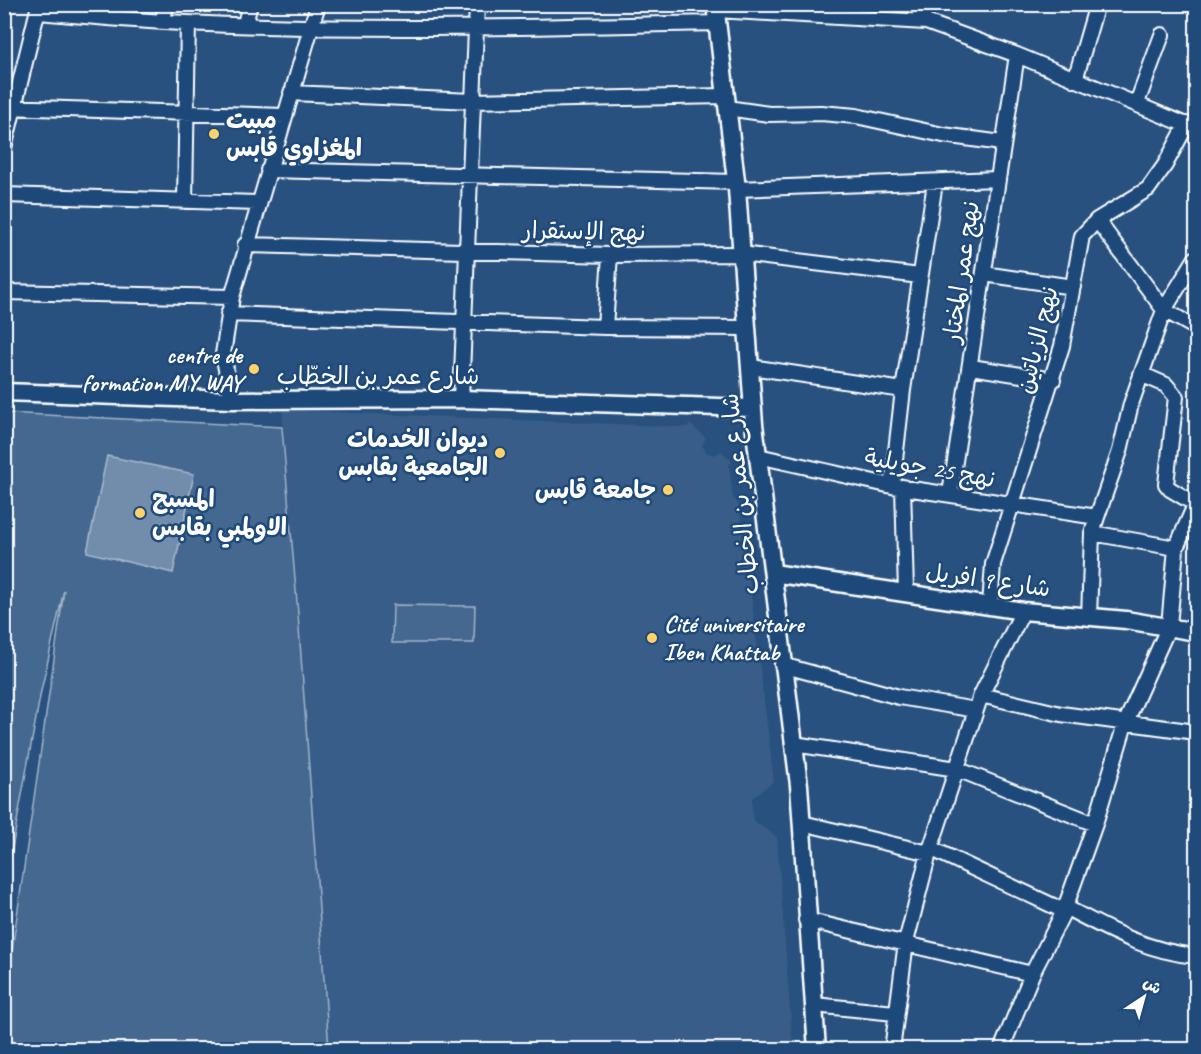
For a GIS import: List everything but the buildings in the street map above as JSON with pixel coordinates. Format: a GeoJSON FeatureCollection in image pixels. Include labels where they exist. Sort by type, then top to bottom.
{"type":"FeatureCollection","features":[{"type":"Feature","properties":{"kind":"street"},"geometry":{"type":"LineString","coordinates":[[163,21],[166,4]]}},
{"type":"Feature","properties":{"kind":"street"},"geometry":{"type":"LineString","coordinates":[[245,24],[250,4]]}},
{"type":"Feature","properties":{"kind":"street"},"geometry":{"type":"LineString","coordinates":[[232,400],[223,354],[228,314],[257,203],[318,4]]}},
{"type":"Feature","properties":{"kind":"street"},"geometry":{"type":"LineString","coordinates":[[461,399],[477,4]]}},
{"type":"Feature","properties":{"kind":"street"},"geometry":{"type":"LineString","coordinates":[[916,4],[926,22]]}},
{"type":"Feature","properties":{"kind":"street"},"geometry":{"type":"LineString","coordinates":[[1075,80],[1096,4]]}},
{"type":"Feature","properties":{"kind":"street"},"geometry":{"type":"LineString","coordinates":[[4,148],[9,107],[38,8],[103,11],[188,23],[311,27],[475,29],[716,12],[926,22],[1017,55],[1192,126]]}},
{"type":"Feature","properties":{"kind":"street","name":"شارع عمر بن الخطاب"},"geometry":{"type":"LineString","coordinates":[[716,12],[736,186],[751,367],[752,408],[802,824],[806,920],[816,1050]]}},
{"type":"Feature","properties":{"kind":"street"},"geometry":{"type":"LineString","coordinates":[[185,201],[188,23]]}},
{"type":"Feature","properties":{"kind":"street"},"geometry":{"type":"LineString","coordinates":[[1137,103],[1162,35]]}},
{"type":"Feature","properties":{"kind":"street","name":"نهج عمر المختار"},"geometry":{"type":"LineString","coordinates":[[950,494],[1017,55]]}},
{"type":"Feature","properties":{"kind":"street"},"geometry":{"type":"LineString","coordinates":[[291,93],[472,101],[726,102],[769,114],[821,113],[856,116],[943,135],[1002,143]]}},
{"type":"Feature","properties":{"kind":"street"},"geometry":{"type":"LineString","coordinates":[[9,107],[284,116]]}},
{"type":"Feature","properties":{"kind":"street","name":"نهج الزياتين"},"geometry":{"type":"LineString","coordinates":[[990,605],[993,564],[1053,380],[1082,236],[1097,220],[1148,189],[1192,126]]}},
{"type":"Feature","properties":{"kind":"street"},"geometry":{"type":"LineString","coordinates":[[268,170],[736,186],[935,183],[997,179]]}},
{"type":"Feature","properties":{"kind":"street"},"geometry":{"type":"LineString","coordinates":[[906,592],[897,487],[903,390],[935,183]]}},
{"type":"Feature","properties":{"kind":"street"},"geometry":{"type":"LineString","coordinates":[[4,195],[257,203]]}},
{"type":"Feature","properties":{"kind":"street"},"geometry":{"type":"LineString","coordinates":[[1097,220],[1164,310],[1197,328]]}},
{"type":"Feature","properties":{"kind":"street","name":"نهج الإستقرار"},"geometry":{"type":"LineString","coordinates":[[245,245],[610,255],[741,254],[920,276]]}},
{"type":"Feature","properties":{"kind":"street"},"geometry":{"type":"LineString","coordinates":[[606,327],[610,255]]}},
{"type":"Feature","properties":{"kind":"street"},"geometry":{"type":"LineString","coordinates":[[1089,617],[1092,533],[1164,310],[1197,258]]}},
{"type":"Feature","properties":{"kind":"street"},"geometry":{"type":"LineString","coordinates":[[984,274],[1073,287]]}},
{"type":"Feature","properties":{"kind":"street"},"geometry":{"type":"LineString","coordinates":[[4,292],[232,297]]}},
{"type":"Feature","properties":{"kind":"street"},"geometry":{"type":"LineString","coordinates":[[228,314],[606,327],[747,328]]}},
{"type":"Feature","properties":{"kind":"street"},"geometry":{"type":"LineString","coordinates":[[751,367],[903,390]]}},
{"type":"Feature","properties":{"kind":"street"},"geometry":{"type":"LineString","coordinates":[[971,367],[1053,380]]}},
{"type":"Feature","properties":{"kind":"street"},"geometry":{"type":"LineString","coordinates":[[1001,1050],[1032,974],[1065,909],[1095,824],[1125,724],[1169,626],[1176,548],[1196,503],[1170,489],[1166,484],[1176,397],[1167,385],[1142,374]]}},
{"type":"Feature","properties":{"kind":"street","name":"شارع عمر بن الخطّاب"},"geometry":{"type":"LineString","coordinates":[[4,392],[232,400],[461,399],[752,408]]}},
{"type":"Feature","properties":{"kind":"street","name":"نهج 25 جويلية"},"geometry":{"type":"LineString","coordinates":[[758,456],[897,487],[1097,517]]}},
{"type":"Feature","properties":{"kind":"street"},"geometry":{"type":"LineString","coordinates":[[1092,533],[1176,548]]}},
{"type":"Feature","properties":{"kind":"street","name":"شارع 9 افريل"},"geometry":{"type":"LineString","coordinates":[[773,573],[1023,611],[1169,626],[1197,633]]}},
{"type":"Feature","properties":{"kind":"street"},"geometry":{"type":"LineString","coordinates":[[891,1050],[906,942],[929,851],[981,695],[1023,611]]}},
{"type":"Feature","properties":{"kind":"street"},"geometry":{"type":"LineString","coordinates":[[782,665],[899,697],[976,710]]}},
{"type":"Feature","properties":{"kind":"street"},"geometry":{"type":"LineString","coordinates":[[981,695],[1061,714],[1197,732]]}},
{"type":"Feature","properties":{"kind":"street"},"geometry":{"type":"LineString","coordinates":[[794,744],[957,769],[1095,824]]}},
{"type":"Feature","properties":{"kind":"street"},"geometry":{"type":"LineString","coordinates":[[802,824],[929,851],[1139,943],[1164,951],[1197,956]]}},
{"type":"Feature","properties":{"kind":"street"},"geometry":{"type":"LineString","coordinates":[[806,920],[854,933],[906,942],[1032,974]]}},
{"type":"Feature","properties":{"kind":"street"},"geometry":{"type":"LineString","coordinates":[[813,1005],[895,1013]]}},
{"type":"Feature","properties":{"kind":"shaded area"},"geometry":{"type":"Polygon","coordinates":[[[282,410],[687,427],[690,424],[706,438],[702,445],[706,452],[714,455],[721,451],[732,461],[729,465],[733,498],[740,506],[774,781],[752,798],[753,820],[777,837],[793,1049],[329,1049],[282,410]]]}},
{"type":"Feature","properties":{"kind":"shaded area"},"geometry":{"type":"Polygon","coordinates":[[[5,413],[282,427],[298,614],[329,1049],[88,1050],[6,1042],[5,999],[64,590],[41,691],[5,887],[5,413]]]}},
{"type":"Feature","properties":{"kind":"shaded area","name":"المسبح الاولمبي بقابس"},"geometry":{"type":"Polygon","coordinates":[[[107,456],[194,474],[173,573],[87,552],[107,456]]]}},
{"type":"Feature","properties":{"kind":"shaded area"},"geometry":{"type":"Polygon","coordinates":[[[393,605],[475,606],[474,643],[392,643],[393,605]]]}},
{"type":"Feature","properties":{"kind":"shaded area"},"geometry":{"type":"Polygon","coordinates":[[[4,1041],[6,1042],[88,1049],[5,1049],[4,1041]]]}},
{"type":"Feature","properties":{"kind":"place","name":"مبيت المغزاوي قابس"},"geometry":{"type":"Point","coordinates":[214,134]}},
{"type":"Feature","properties":{"kind":"place","name":"centre de formation MY WAY"},"geometry":{"type":"Point","coordinates":[254,369]}},
{"type":"Feature","properties":{"kind":"place","name":"ديوان الخدمات الجامعية بقابس"},"geometry":{"type":"Point","coordinates":[500,453]}},
{"type":"Feature","properties":{"kind":"place","name":"جامعة قابس"},"geometry":{"type":"Point","coordinates":[668,490]}},
{"type":"Feature","properties":{"kind":"place","name":"المسبح الاولمبي بقابس"},"geometry":{"type":"Point","coordinates":[140,513]}},
{"type":"Feature","properties":{"kind":"place","name":"Cité universitaire Iben Khattab"},"geometry":{"type":"Point","coordinates":[652,638]}}]}
